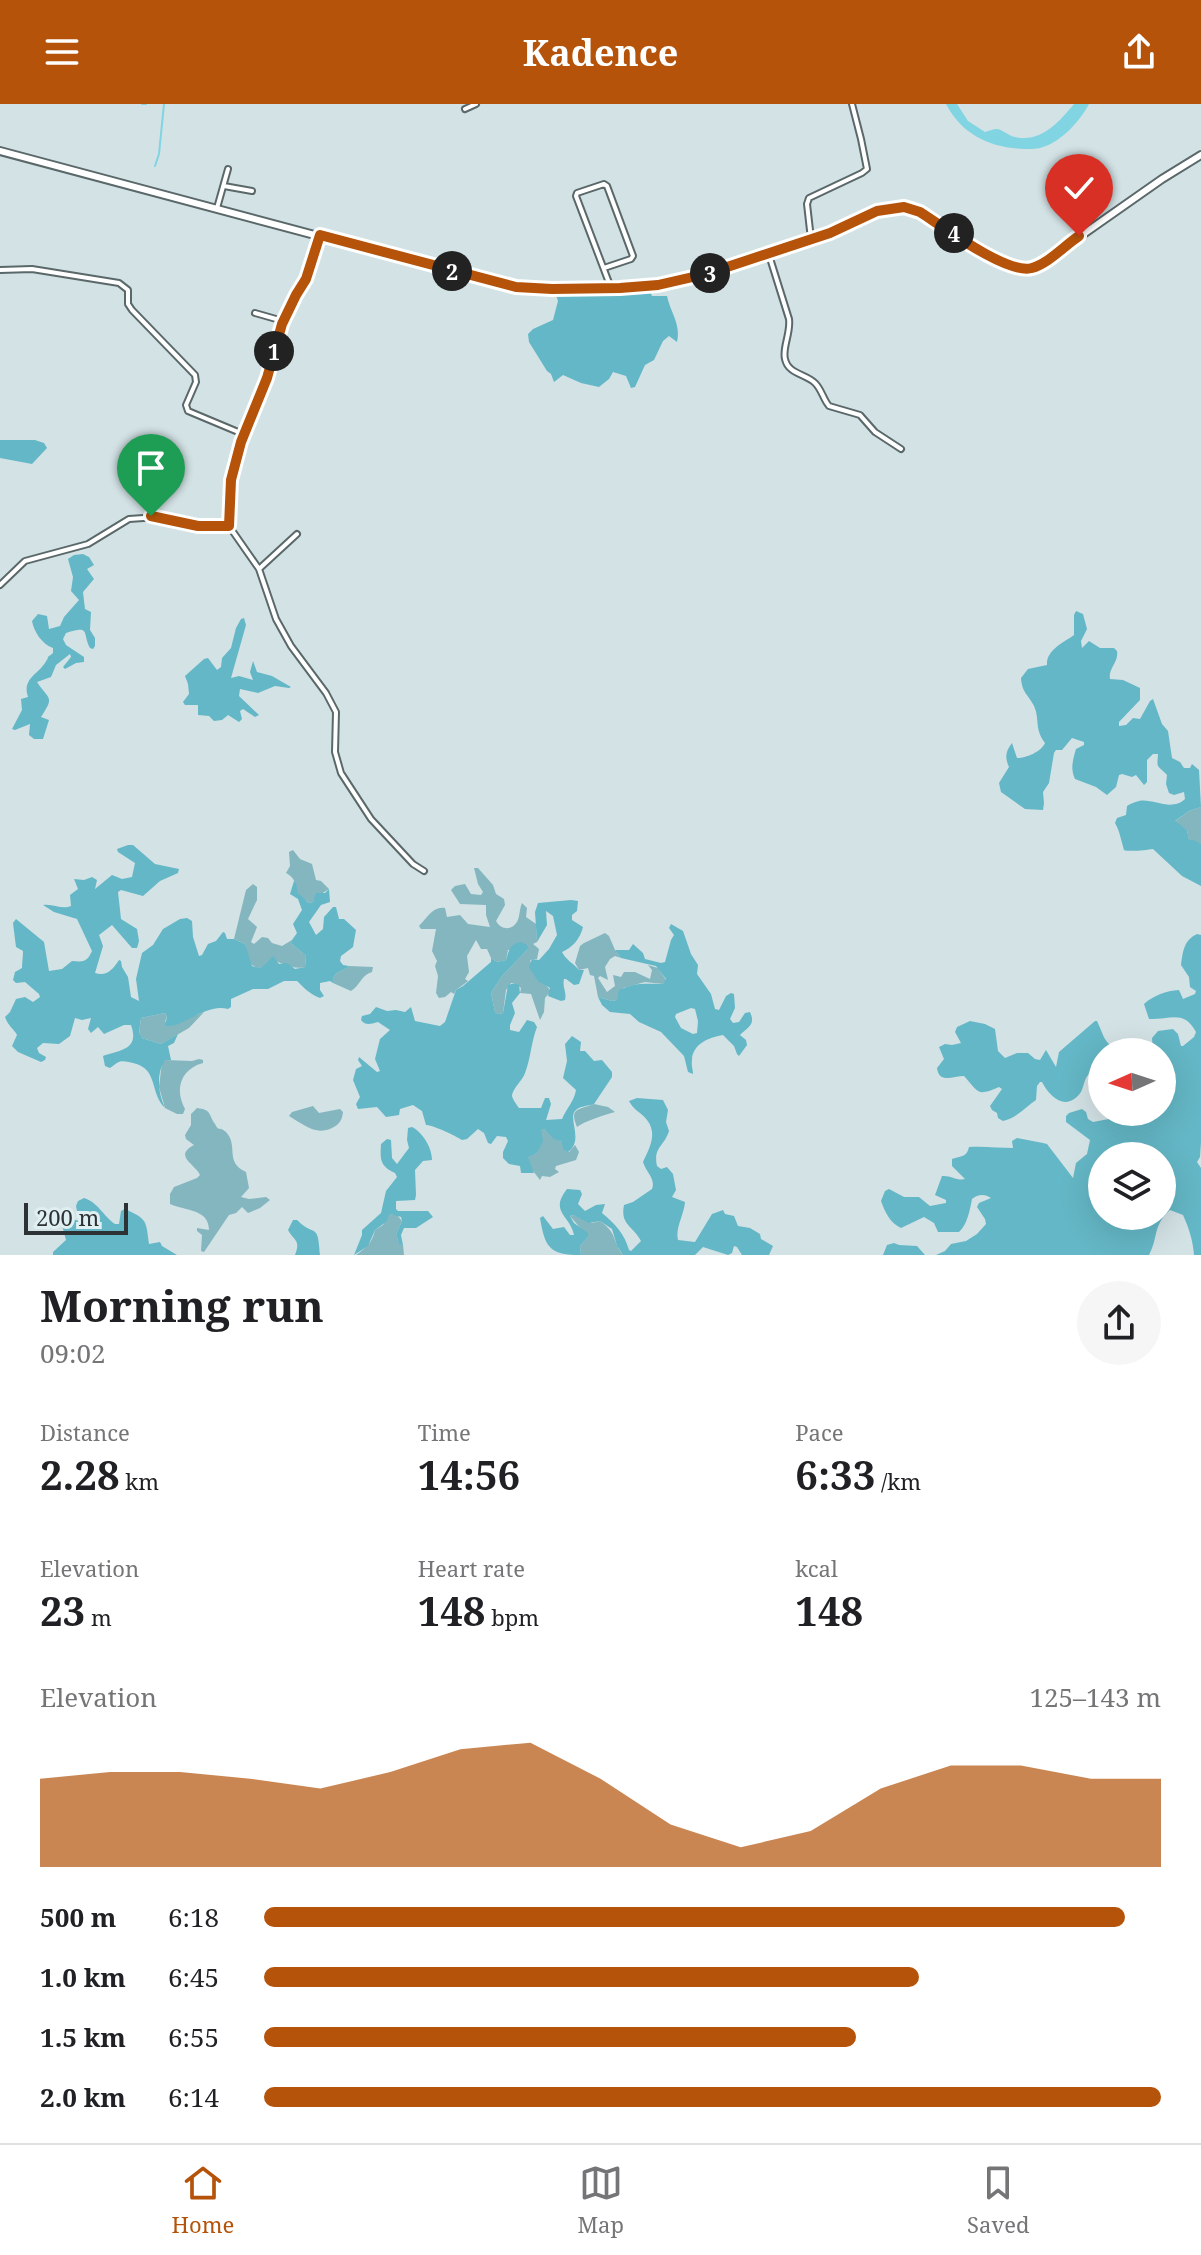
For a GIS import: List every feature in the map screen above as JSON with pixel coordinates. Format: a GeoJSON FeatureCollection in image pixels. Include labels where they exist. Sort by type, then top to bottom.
{"type":"FeatureCollection","features":[{"type":"Feature","properties":{"kind":"street"},"geometry":{"type":"LineString","coordinates":[[465,109],[476,104]]}},
{"type":"Feature","properties":{"kind":"street"},"geometry":{"type":"LineString","coordinates":[[811,240],[809,198],[867,169],[852,104]]}},
{"type":"Feature","properties":{"kind":"street"},"geometry":{"type":"LineString","coordinates":[[0,151],[516,287],[552,289],[649,286],[681,280],[769,255],[830,233],[866,215],[904,207],[920,212],[1005,265],[1029,269],[1201,155]]}},
{"type":"Feature","properties":{"kind":"street"},"geometry":{"type":"LineString","coordinates":[[217,208],[228,169]]}},
{"type":"Feature","properties":{"kind":"street"},"geometry":{"type":"LineString","coordinates":[[604,268],[633,257],[605,184],[576,195],[611,288]]}},
{"type":"Feature","properties":{"kind":"street"},"geometry":{"type":"LineString","coordinates":[[224,186],[252,191]]}},
{"type":"Feature","properties":{"kind":"street"},"geometry":{"type":"LineString","coordinates":[[320,235],[306,279],[283,321],[267,378],[243,434],[231,480],[229,526],[259,569],[276,619],[291,646],[326,693],[336,712],[335,752],[341,773],[371,819],[413,864],[424,871]]}},
{"type":"Feature","properties":{"kind":"street"},"geometry":{"type":"LineString","coordinates":[[769,255],[790,324],[785,351],[787,364],[816,384],[829,406],[860,415],[875,432],[901,449]]}},
{"type":"Feature","properties":{"kind":"street"},"geometry":{"type":"LineString","coordinates":[[0,270],[32,269],[119,283],[128,290],[128,304],[132,310],[195,375],[196,382],[186,405],[188,411],[243,434]]}},
{"type":"Feature","properties":{"kind":"street"},"geometry":{"type":"LineString","coordinates":[[255,313],[283,321]]}},
{"type":"Feature","properties":{"kind":"street"},"geometry":{"type":"LineString","coordinates":[[0,585],[25,561],[88,544],[129,519],[158,517],[198,526],[229,526]]}},
{"type":"Feature","properties":{"kind":"street"},"geometry":{"type":"LineString","coordinates":[[259,569],[297,534]]}},
{"type":"Feature","properties":{"kind":"shaded area"},"geometry":{"type":"Polygon","coordinates":[[[946,104],[957,104],[968,121],[985,132],[997,129],[1024,138],[1049,130],[1074,104],[1089,104],[1076,123],[1057,140],[1041,148],[1025,149],[1001,146],[979,138],[960,124],[946,104]]]}},
{"type":"Feature","properties":{"kind":"shaded area"},"geometry":{"type":"Polygon","coordinates":[[[649,289],[652,296],[667,296],[678,336],[677,342],[669,336],[663,341],[654,360],[645,365],[635,387],[631,388],[626,376],[613,372],[599,387],[563,375],[554,382],[529,342],[528,334],[553,320],[558,301],[556,295],[649,289]]]}},
{"type":"Feature","properties":{"kind":"shaded area"},"geometry":{"type":"Polygon","coordinates":[[[0,440],[35,440],[44,443],[47,448],[32,464],[0,458],[0,440]]]}},
{"type":"Feature","properties":{"kind":"shaded area"},"geometry":{"type":"Polygon","coordinates":[[[83,554],[94,565],[87,569],[94,579],[83,592],[85,609],[91,612],[90,630],[95,646],[90,648],[82,630],[66,633],[63,639],[66,645],[84,657],[84,662],[65,669],[63,667],[70,654],[56,665],[51,677],[37,682],[49,698],[41,717],[49,720],[43,739],[34,739],[29,735],[30,724],[12,729],[22,710],[21,699],[28,697],[29,681],[53,653],[53,648],[45,644],[32,621],[38,614],[47,616],[49,629],[60,626],[79,600],[71,591],[73,577],[68,559],[83,554]]]}},
{"type":"Feature","properties":{"kind":"shaded area"},"geometry":{"type":"Polygon","coordinates":[[[1076,611],[1083,614],[1087,629],[1081,641],[1082,648],[1089,641],[1100,648],[1114,648],[1117,655],[1110,679],[1123,680],[1140,688],[1140,700],[1119,722],[1119,726],[1126,725],[1133,718],[1140,719],[1153,699],[1162,724],[1168,731],[1172,758],[1184,768],[1190,768],[1192,764],[1199,770],[1201,807],[1175,821],[1187,830],[1189,840],[1201,844],[1201,886],[1182,876],[1153,849],[1124,850],[1115,823],[1117,818],[1126,815],[1127,806],[1135,802],[1168,805],[1185,799],[1184,792],[1169,793],[1167,775],[1159,767],[1158,754],[1147,760],[1147,782],[1144,785],[1136,775],[1122,774],[1116,787],[1107,795],[1075,779],[1072,768],[1074,756],[1076,749],[1084,742],[1072,738],[1062,750],[1054,753],[1049,783],[1043,792],[1043,810],[1025,809],[1001,792],[999,783],[1009,767],[1006,755],[1012,743],[1017,758],[1033,754],[1045,743],[1039,733],[1036,711],[1021,678],[1028,669],[1047,665],[1052,651],[1074,635],[1076,611]]]}},
{"type":"Feature","properties":{"kind":"shaded area"},"geometry":{"type":"Polygon","coordinates":[[[244,618],[246,625],[231,678],[239,676],[253,680],[250,672],[253,661],[257,672],[291,687],[275,686],[258,693],[240,689],[239,696],[259,715],[255,717],[243,709],[239,722],[228,715],[214,721],[209,716],[198,715],[198,705],[185,705],[183,702],[189,694],[185,676],[208,658],[217,670],[221,667],[222,658],[231,648],[236,628],[244,618]]]}},
{"type":"Feature","properties":{"kind":"shaded area"},"geometry":{"type":"Polygon","coordinates":[[[1201,807],[1201,844],[1189,841],[1187,830],[1174,822],[1201,807]]]}},
{"type":"Feature","properties":{"kind":"shaded area"},"geometry":{"type":"Polygon","coordinates":[[[133,845],[155,864],[179,869],[178,873],[160,881],[143,896],[121,890],[118,892],[121,919],[137,929],[137,948],[132,948],[112,925],[99,935],[103,946],[95,973],[106,973],[121,961],[128,977],[131,997],[139,1001],[136,979],[142,953],[153,945],[163,929],[180,919],[192,921],[199,956],[223,932],[227,939],[245,944],[252,966],[262,967],[273,956],[279,964],[287,963],[295,969],[305,967],[306,956],[292,944],[297,933],[293,924],[302,910],[298,899],[290,894],[294,881],[298,893],[309,903],[313,902],[316,893],[325,893],[329,889],[330,902],[321,905],[309,922],[316,935],[323,929],[324,917],[333,907],[336,907],[339,919],[344,919],[356,930],[353,947],[341,956],[340,961],[349,966],[336,974],[333,983],[320,983],[324,996],[320,998],[297,981],[284,981],[268,989],[253,989],[231,999],[228,1009],[211,1009],[172,1026],[165,1026],[165,1013],[141,1018],[139,1033],[142,1038],[161,1044],[178,1034],[174,1043],[168,1046],[171,1060],[165,1060],[160,1071],[160,1090],[165,1108],[147,1070],[123,1061],[110,1068],[105,1066],[103,1056],[131,1044],[131,1025],[104,1034],[98,1027],[91,1033],[88,1029],[91,1018],[75,1018],[70,1036],[59,1044],[43,1043],[37,1048],[46,1057],[41,1062],[12,1046],[17,1035],[5,1017],[16,999],[25,997],[33,1002],[40,997],[25,982],[16,983],[13,980],[15,972],[22,968],[23,951],[16,947],[13,923],[16,919],[44,942],[49,971],[62,969],[72,961],[87,959],[92,951],[77,919],[43,905],[71,906],[70,895],[78,889],[74,879],[92,877],[97,880],[95,889],[112,875],[122,879],[132,877],[135,863],[117,849],[133,845]]]}},
{"type":"Feature","properties":{"kind":"shaded area"},"geometry":{"type":"Polygon","coordinates":[[[293,850],[300,859],[312,864],[316,880],[329,889],[313,902],[309,903],[300,896],[293,878],[286,873],[290,866],[289,852],[293,850]]]}},
{"type":"Feature","properties":{"kind":"shaded area"},"geometry":{"type":"Polygon","coordinates":[[[474,868],[478,868],[493,885],[496,894],[504,899],[505,905],[496,921],[499,925],[506,928],[516,924],[522,903],[527,908],[526,917],[536,924],[537,942],[533,944],[539,949],[537,959],[530,961],[551,991],[545,998],[540,1020],[531,994],[520,993],[521,988],[515,983],[511,983],[506,990],[503,1013],[495,1012],[491,993],[502,976],[528,949],[508,950],[506,960],[497,962],[487,949],[481,949],[476,940],[467,956],[469,972],[465,979],[468,981],[454,994],[451,992],[439,998],[436,993],[437,961],[432,951],[436,929],[421,929],[419,926],[430,913],[445,908],[447,917],[460,915],[468,924],[490,927],[486,905],[460,904],[451,890],[465,884],[471,894],[481,895],[483,892],[474,868]]]}},
{"type":"Feature","properties":{"kind":"shaded area"},"geometry":{"type":"Polygon","coordinates":[[[253,884],[257,887],[257,900],[248,919],[257,927],[251,942],[254,944],[262,937],[282,946],[292,940],[292,944],[306,956],[305,967],[292,967],[271,959],[265,966],[257,968],[249,963],[245,944],[234,939],[246,890],[253,884]]]}},
{"type":"Feature","properties":{"kind":"shaded area"},"geometry":{"type":"Polygon","coordinates":[[[578,901],[572,920],[583,927],[576,942],[562,952],[579,970],[584,970],[579,984],[574,985],[564,979],[565,1000],[561,1001],[548,996],[550,988],[538,981],[529,967],[532,959],[539,960],[549,949],[557,935],[553,916],[546,911],[547,925],[537,942],[535,912],[538,903],[578,901]]]}},
{"type":"Feature","properties":{"kind":"shaded area"},"geometry":{"type":"Polygon","coordinates":[[[671,924],[683,931],[698,965],[697,974],[711,994],[715,1009],[719,1010],[731,993],[734,994],[735,1008],[730,1019],[733,1023],[739,1022],[745,1013],[750,1012],[752,1016],[750,1025],[740,1035],[747,1045],[739,1056],[723,1035],[713,1038],[695,1050],[693,1074],[688,1072],[684,1056],[661,1032],[630,1014],[610,1012],[598,997],[617,1000],[619,990],[625,987],[663,984],[666,979],[656,966],[621,958],[615,950],[629,950],[633,944],[645,959],[665,962],[674,935],[669,928],[671,924]],[[695,1009],[676,1014],[675,1017],[681,1028],[693,1034],[697,1033],[698,1021],[695,1009]]]}},
{"type":"Feature","properties":{"kind":"shaded area"},"geometry":{"type":"Polygon","coordinates":[[[605,933],[621,958],[615,956],[605,967],[608,980],[598,978],[607,992],[615,986],[613,975],[621,977],[624,972],[635,972],[650,979],[652,970],[648,965],[658,968],[666,980],[663,984],[645,982],[623,988],[617,1000],[612,1001],[598,997],[594,976],[590,975],[588,968],[579,970],[575,963],[580,946],[605,933]]]}},
{"type":"Feature","properties":{"kind":"shaded area"},"geometry":{"type":"Polygon","coordinates":[[[1201,935],[1201,1142],[1197,1162],[1201,1168],[1201,1255],[1194,1255],[1183,1215],[1176,1212],[1176,1142],[1090,1142],[1066,1122],[1069,1113],[1082,1109],[1086,1112],[1088,1126],[1176,1126],[1176,1038],[1152,1038],[1158,1031],[1173,1029],[1183,1046],[1196,1032],[1181,1018],[1149,1019],[1144,1004],[1169,991],[1179,990],[1183,999],[1195,994],[1181,965],[1189,939],[1201,935]]]}},
{"type":"Feature","properties":{"kind":"shaded area"},"geometry":{"type":"Polygon","coordinates":[[[521,942],[528,949],[502,976],[491,993],[495,1012],[503,1013],[508,985],[519,985],[520,993],[512,1003],[515,1013],[510,1030],[519,1032],[527,1020],[537,1027],[525,1073],[512,1093],[517,1106],[541,1108],[545,1098],[549,1098],[551,1104],[546,1120],[562,1119],[576,1090],[563,1078],[567,1061],[565,1044],[572,1036],[581,1042],[580,1051],[585,1051],[594,1061],[602,1060],[612,1072],[612,1077],[594,1104],[575,1111],[573,1147],[568,1152],[564,1150],[561,1141],[541,1129],[543,1141],[537,1153],[528,1157],[534,1173],[521,1173],[520,1166],[509,1164],[503,1158],[508,1141],[506,1137],[497,1136],[491,1144],[478,1129],[462,1140],[426,1125],[422,1111],[413,1105],[400,1109],[399,1115],[386,1117],[377,1107],[358,1109],[356,1104],[360,1097],[353,1080],[356,1069],[362,1066],[359,1057],[377,1072],[380,1071],[375,1059],[380,1039],[390,1030],[378,1022],[365,1023],[361,1020],[362,1016],[370,1014],[376,1007],[405,1012],[411,1007],[415,1021],[440,1026],[445,1022],[456,990],[491,962],[491,958],[497,962],[506,960],[512,946],[521,942]]]}},
{"type":"Feature","properties":{"kind":"shaded area"},"geometry":{"type":"Polygon","coordinates":[[[349,966],[373,967],[372,972],[351,991],[333,983],[336,974],[349,966]]]}},
{"type":"Feature","properties":{"kind":"shaded area"},"geometry":{"type":"Polygon","coordinates":[[[204,1012],[189,1028],[161,1044],[142,1038],[139,1034],[141,1018],[165,1013],[165,1022],[204,1012]]]}},
{"type":"Feature","properties":{"kind":"shaded area"},"geometry":{"type":"Polygon","coordinates":[[[970,1021],[985,1024],[995,1029],[998,1051],[1005,1058],[1028,1053],[1040,1060],[1046,1050],[1056,1067],[1059,1052],[1095,1021],[1105,1038],[1088,1038],[1088,1076],[1076,1098],[1065,1102],[1059,1100],[1040,1082],[1036,1100],[1017,1115],[1003,1121],[990,1106],[1002,1089],[978,1091],[964,1076],[944,1078],[938,1073],[937,1068],[944,1059],[939,1047],[961,1043],[955,1032],[957,1027],[970,1021]]]}},
{"type":"Feature","properties":{"kind":"shaded area"},"geometry":{"type":"Polygon","coordinates":[[[199,1059],[203,1063],[189,1070],[180,1087],[185,1109],[183,1114],[165,1108],[159,1087],[162,1062],[199,1059]]]}},
{"type":"Feature","properties":{"kind":"shaded area"},"geometry":{"type":"Polygon","coordinates":[[[637,1098],[663,1100],[668,1110],[666,1122],[669,1131],[656,1160],[657,1166],[661,1169],[667,1167],[673,1174],[676,1190],[672,1197],[685,1202],[678,1240],[695,1242],[712,1214],[723,1210],[725,1214],[734,1216],[738,1226],[750,1228],[773,1246],[769,1255],[742,1255],[734,1246],[728,1255],[703,1247],[695,1255],[623,1255],[612,1229],[600,1221],[589,1223],[573,1215],[570,1216],[574,1223],[588,1233],[580,1246],[581,1255],[551,1248],[542,1228],[540,1218],[543,1216],[553,1229],[564,1227],[570,1235],[574,1235],[560,1208],[567,1189],[580,1190],[582,1194],[578,1204],[585,1211],[605,1204],[602,1213],[618,1229],[629,1250],[641,1241],[623,1212],[624,1205],[652,1189],[653,1185],[643,1162],[652,1131],[647,1120],[629,1101],[637,1098]]]}},
{"type":"Feature","properties":{"kind":"shaded area"},"geometry":{"type":"Polygon","coordinates":[[[594,1104],[615,1112],[577,1127],[575,1113],[594,1104]]]}},
{"type":"Feature","properties":{"kind":"shaded area"},"geometry":{"type":"Polygon","coordinates":[[[313,1106],[319,1113],[340,1109],[343,1112],[341,1120],[332,1128],[320,1131],[289,1116],[292,1112],[313,1106]]]}},
{"type":"Feature","properties":{"kind":"shaded area"},"geometry":{"type":"Polygon","coordinates":[[[197,1108],[207,1111],[217,1128],[230,1137],[233,1159],[246,1172],[249,1188],[241,1197],[266,1197],[270,1200],[248,1213],[242,1207],[229,1215],[204,1252],[201,1251],[202,1235],[197,1228],[209,1230],[205,1218],[170,1204],[174,1187],[200,1175],[185,1156],[194,1145],[185,1135],[191,1125],[191,1114],[197,1108]]]}},
{"type":"Feature","properties":{"kind":"shaded area"},"geometry":{"type":"Polygon","coordinates":[[[412,1127],[426,1140],[432,1160],[423,1161],[415,1170],[415,1200],[396,1201],[396,1209],[428,1211],[433,1217],[416,1228],[404,1228],[401,1235],[403,1245],[399,1244],[396,1234],[401,1217],[390,1214],[386,1222],[375,1230],[368,1246],[354,1255],[362,1230],[381,1213],[386,1191],[397,1177],[382,1162],[381,1144],[387,1139],[391,1140],[392,1158],[397,1164],[409,1148],[408,1128],[412,1127]]]}},
{"type":"Feature","properties":{"kind":"shaded area"},"geometry":{"type":"Polygon","coordinates":[[[540,1129],[561,1141],[565,1150],[569,1152],[575,1145],[579,1152],[576,1160],[556,1166],[559,1172],[550,1177],[542,1176],[540,1180],[530,1166],[528,1156],[537,1153],[542,1137],[540,1129]]]}},
{"type":"Feature","properties":{"kind":"shaded area"},"geometry":{"type":"Polygon","coordinates":[[[1017,1138],[1047,1144],[1073,1178],[1076,1163],[1088,1149],[1088,1230],[1157,1230],[1149,1255],[936,1255],[951,1244],[966,1241],[977,1234],[986,1224],[977,1207],[991,1198],[984,1195],[972,1199],[966,1221],[959,1232],[938,1232],[934,1223],[924,1217],[901,1228],[886,1213],[881,1201],[889,1189],[904,1197],[919,1197],[930,1206],[946,1203],[946,1200],[935,1195],[942,1176],[965,1179],[952,1166],[952,1159],[965,1154],[969,1147],[1013,1148],[1012,1141],[1017,1138]]]}},
{"type":"Feature","properties":{"kind":"shaded area"},"geometry":{"type":"Polygon","coordinates":[[[84,1198],[115,1224],[119,1224],[121,1211],[125,1209],[138,1215],[146,1225],[149,1244],[160,1242],[177,1255],[53,1255],[66,1240],[60,1218],[79,1221],[76,1206],[84,1198]]]}},
{"type":"Feature","properties":{"kind":"shaded area"},"geometry":{"type":"Polygon","coordinates":[[[390,1214],[397,1215],[402,1221],[396,1234],[403,1245],[404,1255],[356,1255],[368,1244],[375,1230],[383,1225],[390,1214]]]}},
{"type":"Feature","properties":{"kind":"shaded area"},"geometry":{"type":"Polygon","coordinates":[[[570,1216],[592,1223],[600,1221],[610,1230],[623,1255],[581,1255],[580,1246],[588,1237],[570,1216]]]}},
{"type":"Feature","properties":{"kind":"shaded area"},"geometry":{"type":"Polygon","coordinates":[[[293,1220],[317,1234],[320,1255],[295,1255],[297,1243],[288,1230],[293,1220]]]}},
{"type":"Feature","properties":{"kind":"shaded area"},"geometry":{"type":"Polygon","coordinates":[[[887,1245],[917,1246],[925,1255],[883,1255],[887,1245]]]}},
{"type":"Feature","properties":{"kind":"waterway"},"geometry":{"type":"LineString","coordinates":[[155,166],[164,104]]}},
{"type":"Feature","properties":{"kind":"route"},"geometry":{"type":"LineString","coordinates":[[151,516],[190,525],[229,526],[231,480],[241,442],[267,378],[282,324],[306,279],[320,235],[502,285],[552,289],[631,288],[706,274],[769,255],[830,233],[866,215],[897,207],[920,212],[999,262],[1018,269],[1039,265],[1079,236]]}}]}
